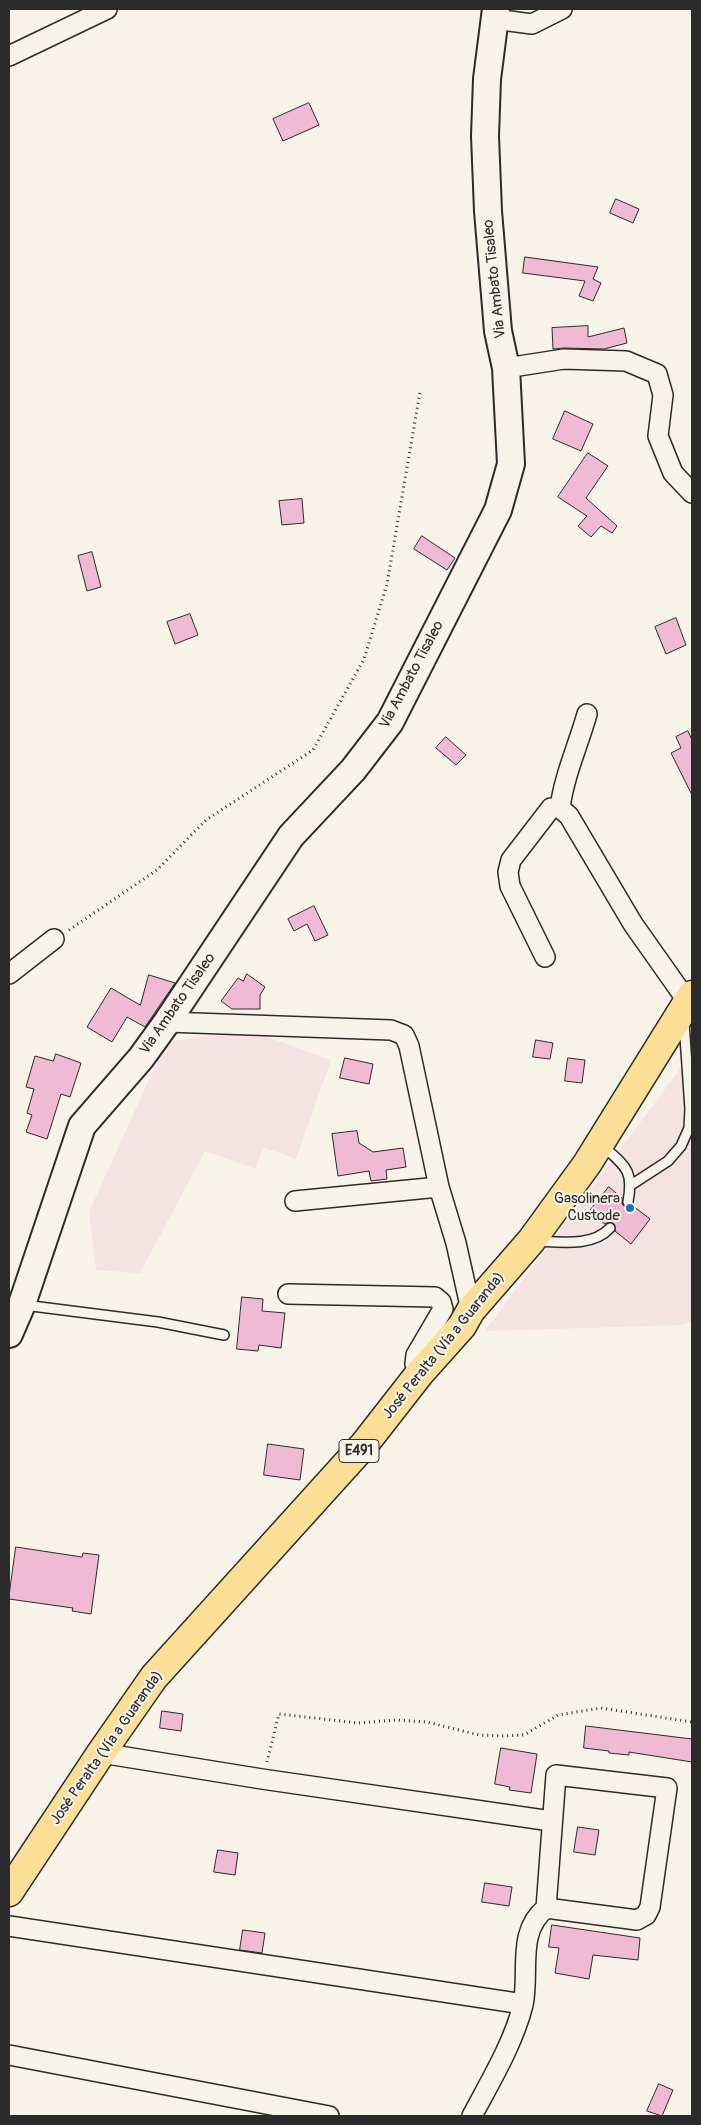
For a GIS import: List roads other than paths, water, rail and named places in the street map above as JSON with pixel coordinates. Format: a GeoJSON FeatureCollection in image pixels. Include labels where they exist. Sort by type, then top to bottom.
{"type":"FeatureCollection","features":[{"type":"Feature","properties":{"kind":"highway","name":"José Peralta (Vía a Guaranda)"},"geometry":{"type":"LineString","coordinates":[[9,1892],[154,1677],[363,1446],[420,1373],[462,1326],[471,1310],[531,1241],[600,1143],[688,1002]]}},
{"type":"Feature","properties":{"kind":"main road","name":"Via Ambato Tisaleo"},"geometry":{"type":"LineString","coordinates":[[9,1334],[22,1304],[82,1126],[141,1058],[167,1022],[291,836],[353,770],[390,722],[498,510],[511,464],[506,368],[498,332],[488,211],[485,136],[487,79],[495,14]]}},
{"type":"Feature","properties":{"kind":"street"},"geometry":{"type":"LineString","coordinates":[[9,56],[107,9]]}},
{"type":"Feature","properties":{"kind":"street"},"geometry":{"type":"LineString","coordinates":[[495,14],[532,24],[562,9]]}},
{"type":"Feature","properties":{"kind":"street"},"geometry":{"type":"LineString","coordinates":[[506,368],[564,359],[626,361],[658,374],[663,395],[658,436],[673,473],[692,493]]}},
{"type":"Feature","properties":{"kind":"street"},"geometry":{"type":"LineString","coordinates":[[560,808],[563,787],[587,714]]}},
{"type":"Feature","properties":{"kind":"street"},"geometry":{"type":"LineString","coordinates":[[545,957],[510,886],[508,872],[511,860],[551,808],[560,808],[569,816],[633,924],[688,1002]]}},
{"type":"Feature","properties":{"kind":"street"},"geometry":{"type":"LineString","coordinates":[[9,974],[54,940]]}},
{"type":"Feature","properties":{"kind":"street"},"geometry":{"type":"LineString","coordinates":[[167,1022],[390,1030],[404,1035],[409,1046],[439,1187],[456,1243],[471,1310]]}},
{"type":"Feature","properties":{"kind":"street"},"geometry":{"type":"LineString","coordinates":[[295,1201],[439,1187]]}},
{"type":"Feature","properties":{"kind":"street"},"geometry":{"type":"LineString","coordinates":[[288,1294],[435,1297],[442,1302],[443,1309],[416,1355],[415,1364],[420,1373]]}},
{"type":"Feature","properties":{"kind":"street"},"geometry":{"type":"LineString","coordinates":[[101,1753],[262,1780],[551,1821]]}},
{"type":"Feature","properties":{"kind":"street"},"geometry":{"type":"LineString","coordinates":[[472,2116],[505,2053],[523,2004],[528,1933],[534,1919],[546,1908],[551,1821],[556,1775],[667,1788],[650,1907],[646,1916],[637,1920],[546,1908]]}},
{"type":"Feature","properties":{"kind":"street"},"geometry":{"type":"LineString","coordinates":[[9,1926],[523,2004]]}},
{"type":"Feature","properties":{"kind":"street"},"geometry":{"type":"LineString","coordinates":[[9,2054],[329,2116]]}},
{"type":"Feature","properties":{"kind":"lane"},"geometry":{"type":"LineString","coordinates":[[631,1185],[668,1161],[681,1146],[689,1128],[688,1002]]}},
{"type":"Feature","properties":{"kind":"lane"},"geometry":{"type":"LineString","coordinates":[[600,1143],[626,1168],[631,1185],[628,1202]]}},
{"type":"Feature","properties":{"kind":"lane"},"geometry":{"type":"LineString","coordinates":[[531,1241],[568,1242],[586,1240],[605,1234],[610,1228]]}},
{"type":"Feature","properties":{"kind":"lane"},"geometry":{"type":"LineString","coordinates":[[22,1304],[158,1322],[224,1335]]}},
{"type":"Feature","properties":{"kind":"place","name":"Gasolinera Custode"},"geometry":{"type":"Point","coordinates":[630,1208]}}]}
